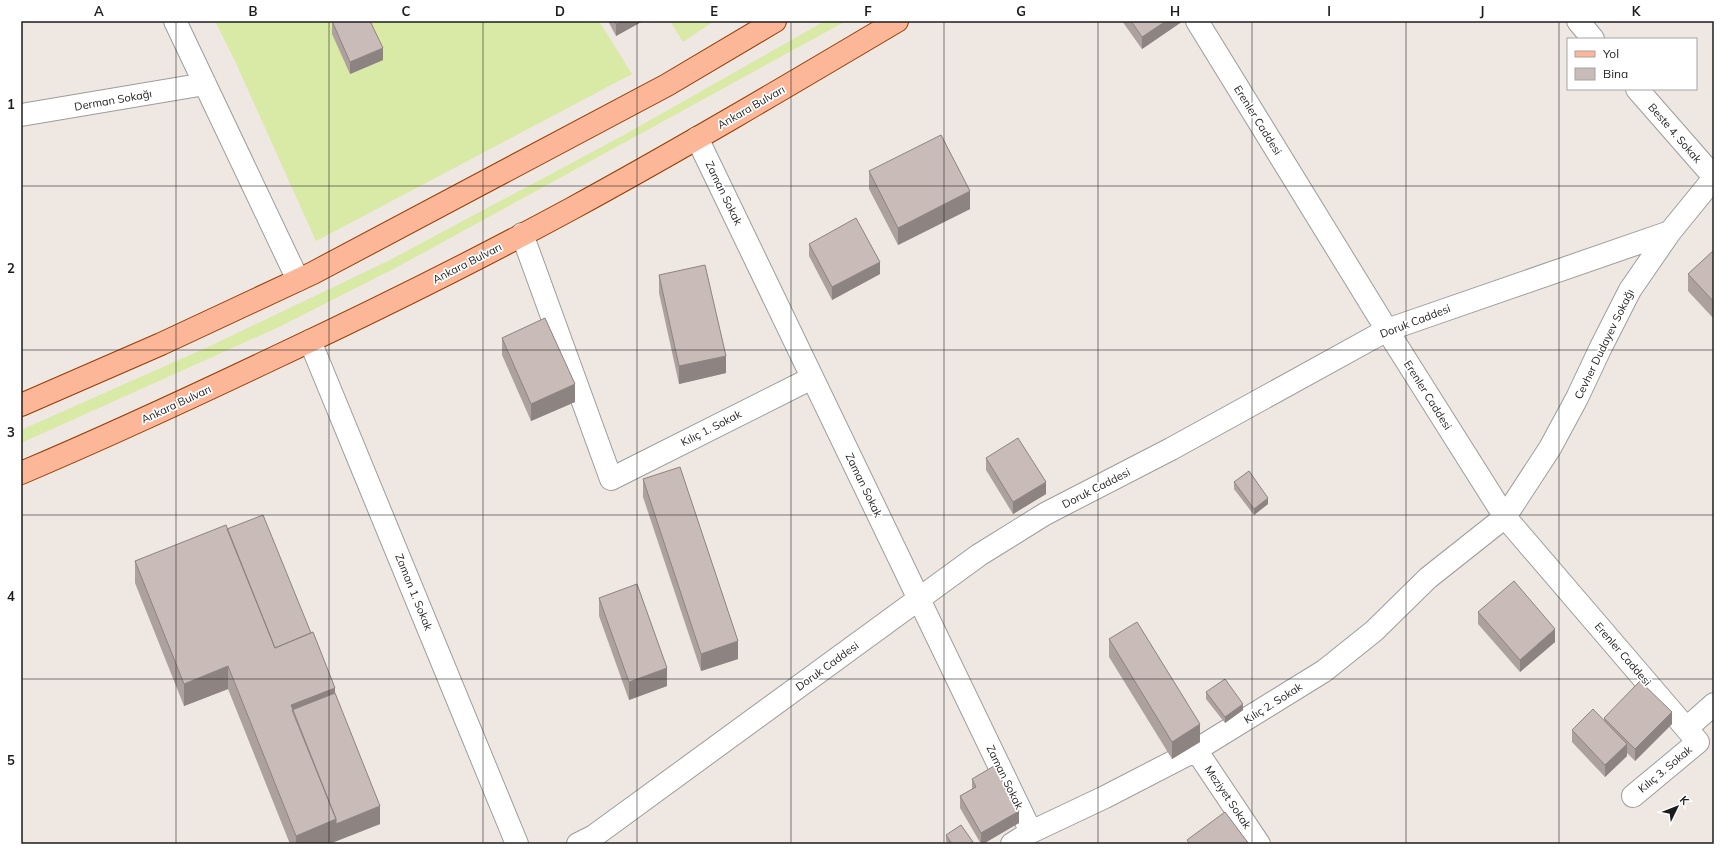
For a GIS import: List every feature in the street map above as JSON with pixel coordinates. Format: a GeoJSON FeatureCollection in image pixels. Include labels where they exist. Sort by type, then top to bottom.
{"type":"FeatureCollection","features":[{"type":"Feature","properties":{"kind":"main road"},"geometry":{"type":"LineString","coordinates":[[21,405],[161,344],[298,280],[667,85],[775,21]]}},
{"type":"Feature","properties":{"kind":"main road","name":"Ankara Bulvarı"},"geometry":{"type":"LineString","coordinates":[[21,473],[177,404],[310,341],[459,267],[697,138],[897,21]]}},
{"type":"Feature","properties":{"kind":"street"},"geometry":{"type":"LineString","coordinates":[[175,21],[298,280]]}},
{"type":"Feature","properties":{"kind":"street","name":"Erenler Caddesi"},"geometry":{"type":"LineString","coordinates":[[1197,21],[1387,330],[1505,517],[1692,735]]}},
{"type":"Feature","properties":{"kind":"street"},"geometry":{"type":"LineString","coordinates":[[1578,21],[1592,38]]}},
{"type":"Feature","properties":{"kind":"street","name":"Derman Sokağı"},"geometry":{"type":"LineString","coordinates":[[21,115],[205,84]]}},
{"type":"Feature","properties":{"kind":"street","name":"Beste 4. Sokak"},"geometry":{"type":"LineString","coordinates":[[1638,90],[1714,177]]}},
{"type":"Feature","properties":{"kind":"street","name":"Zaman Sokak"},"geometry":{"type":"LineString","coordinates":[[697,138],[1031,832]]}},
{"type":"Feature","properties":{"kind":"street","name":"Cevher Dudayev Sokağı"},"geometry":{"type":"LineString","coordinates":[[1505,517],[1550,448],[1578,398],[1601,347],[1630,290],[1670,232],[1714,177]]}},
{"type":"Feature","properties":{"kind":"street","name":"Doruk Caddesi"},"geometry":{"type":"LineString","coordinates":[[578,844],[594,836],[979,555],[1045,514],[1171,449],[1387,330],[1670,232]]}},
{"type":"Feature","properties":{"kind":"street","name":"Kılıç 1. Sokak"},"geometry":{"type":"LineString","coordinates":[[522,234],[611,479],[812,378]]}},
{"type":"Feature","properties":{"kind":"street","name":"Zaman 1. Sokak"},"geometry":{"type":"LineString","coordinates":[[310,341],[517,844]]}},
{"type":"Feature","properties":{"kind":"street","name":"Kılıç 2. Sokak"},"geometry":{"type":"LineString","coordinates":[[1012,844],[1031,832],[1105,797],[1196,750],[1324,671],[1374,631],[1428,578],[1505,517]]}},
{"type":"Feature","properties":{"kind":"street","name":"Kılıç 3. Sokak"},"geometry":{"type":"LineString","coordinates":[[1633,796],[1692,735],[1714,704]]}},
{"type":"Feature","properties":{"kind":"street","name":"Meziyet Sokak"},"geometry":{"type":"LineString","coordinates":[[1196,750],[1259,844]]}},
{"type":"Feature","properties":{"kind":"green space"},"geometry":{"type":"Polygon","coordinates":[[[215,21],[599,21],[632,74],[316,241],[235,61],[215,21]]]}},
{"type":"Feature","properties":{"kind":"green space"},"geometry":{"type":"Polygon","coordinates":[[[670,21],[714,21],[683,42],[670,21]]]}},
{"type":"Feature","properties":{"kind":"green space"},"geometry":{"type":"Polygon","coordinates":[[[825,21],[846,21],[399,266],[281,326],[21,443],[21,430],[208,347],[388,261],[624,135],[825,21]]]}},
{"type":"Feature","properties":{"kind":"building"},"geometry":{"type":"Polygon","coordinates":[[[332,21],[370,21],[383,48],[350,62],[332,21]]]}},
{"type":"Feature","properties":{"kind":"building"},"geometry":{"type":"Polygon","coordinates":[[[615,21],[622,21],[616,24],[615,21]]]}},
{"type":"Feature","properties":{"kind":"building"},"geometry":{"type":"Polygon","coordinates":[[[1131,21],[1166,21],[1142,37],[1131,21]]]}},
{"type":"Feature","properties":{"kind":"building"},"geometry":{"type":"Polygon","coordinates":[[[941,135],[970,191],[898,228],[869,171],[941,135]]]}},
{"type":"Feature","properties":{"kind":"building"},"geometry":{"type":"Polygon","coordinates":[[[856,218],[880,262],[832,287],[809,244],[856,218]]]}},
{"type":"Feature","properties":{"kind":"building"},"geometry":{"type":"Polygon","coordinates":[[[1714,250],[1714,302],[1688,274],[1714,250]]]}},
{"type":"Feature","properties":{"kind":"building"},"geometry":{"type":"Polygon","coordinates":[[[705,265],[726,356],[679,366],[659,275],[705,265]]]}},
{"type":"Feature","properties":{"kind":"building"},"geometry":{"type":"Polygon","coordinates":[[[545,318],[575,384],[531,404],[502,338],[545,318]]]}},
{"type":"Feature","properties":{"kind":"building"},"geometry":{"type":"Polygon","coordinates":[[[1018,438],[1046,482],[1013,502],[986,458],[1018,438]]]}},
{"type":"Feature","properties":{"kind":"building"},"geometry":{"type":"Polygon","coordinates":[[[680,467],[738,641],[701,654],[643,479],[680,467]]]}},
{"type":"Feature","properties":{"kind":"building"},"geometry":{"type":"Polygon","coordinates":[[[1249,471],[1268,498],[1254,509],[1234,482],[1249,471]]]}},
{"type":"Feature","properties":{"kind":"building"},"geometry":{"type":"Polygon","coordinates":[[[263,515],[311,633],[275,648],[227,529],[263,515]]]}},
{"type":"Feature","properties":{"kind":"building"},"geometry":{"type":"Polygon","coordinates":[[[226,525],[275,648],[313,632],[335,688],[291,705],[336,819],[296,836],[228,666],[184,684],[135,561],[226,525]]]}},
{"type":"Feature","properties":{"kind":"building"},"geometry":{"type":"Polygon","coordinates":[[[1514,581],[1555,629],[1520,660],[1478,612],[1514,581]]]}},
{"type":"Feature","properties":{"kind":"building"},"geometry":{"type":"Polygon","coordinates":[[[637,584],[667,668],[629,682],[599,598],[637,584]]]}},
{"type":"Feature","properties":{"kind":"building"},"geometry":{"type":"Polygon","coordinates":[[[1137,622],[1200,724],[1172,742],[1109,639],[1137,622]]]}},
{"type":"Feature","properties":{"kind":"building"},"geometry":{"type":"Polygon","coordinates":[[[1225,679],[1243,704],[1225,717],[1206,692],[1225,679]]]}},
{"type":"Feature","properties":{"kind":"building"},"geometry":{"type":"Polygon","coordinates":[[[1640,681],[1672,712],[1635,749],[1604,718],[1640,681]]]}},
{"type":"Feature","properties":{"kind":"building"},"geometry":{"type":"Polygon","coordinates":[[[335,693],[380,806],[336,824],[336,819],[292,710],[335,693]]]}},
{"type":"Feature","properties":{"kind":"building"},"geometry":{"type":"Polygon","coordinates":[[[1593,709],[1627,744],[1605,765],[1572,730],[1593,709]]]}},
{"type":"Feature","properties":{"kind":"building"},"geometry":{"type":"Polygon","coordinates":[[[994,766],[1019,811],[981,833],[960,796],[976,787],[972,779],[994,766]]]}},
{"type":"Feature","properties":{"kind":"building"},"geometry":{"type":"Polygon","coordinates":[[[1225,812],[1249,844],[1190,844],[1187,840],[1225,812]]]}},
{"type":"Feature","properties":{"kind":"building"},"geometry":{"type":"Polygon","coordinates":[[[961,825],[973,842],[969,844],[952,844],[946,835],[961,825]]]}}]}
